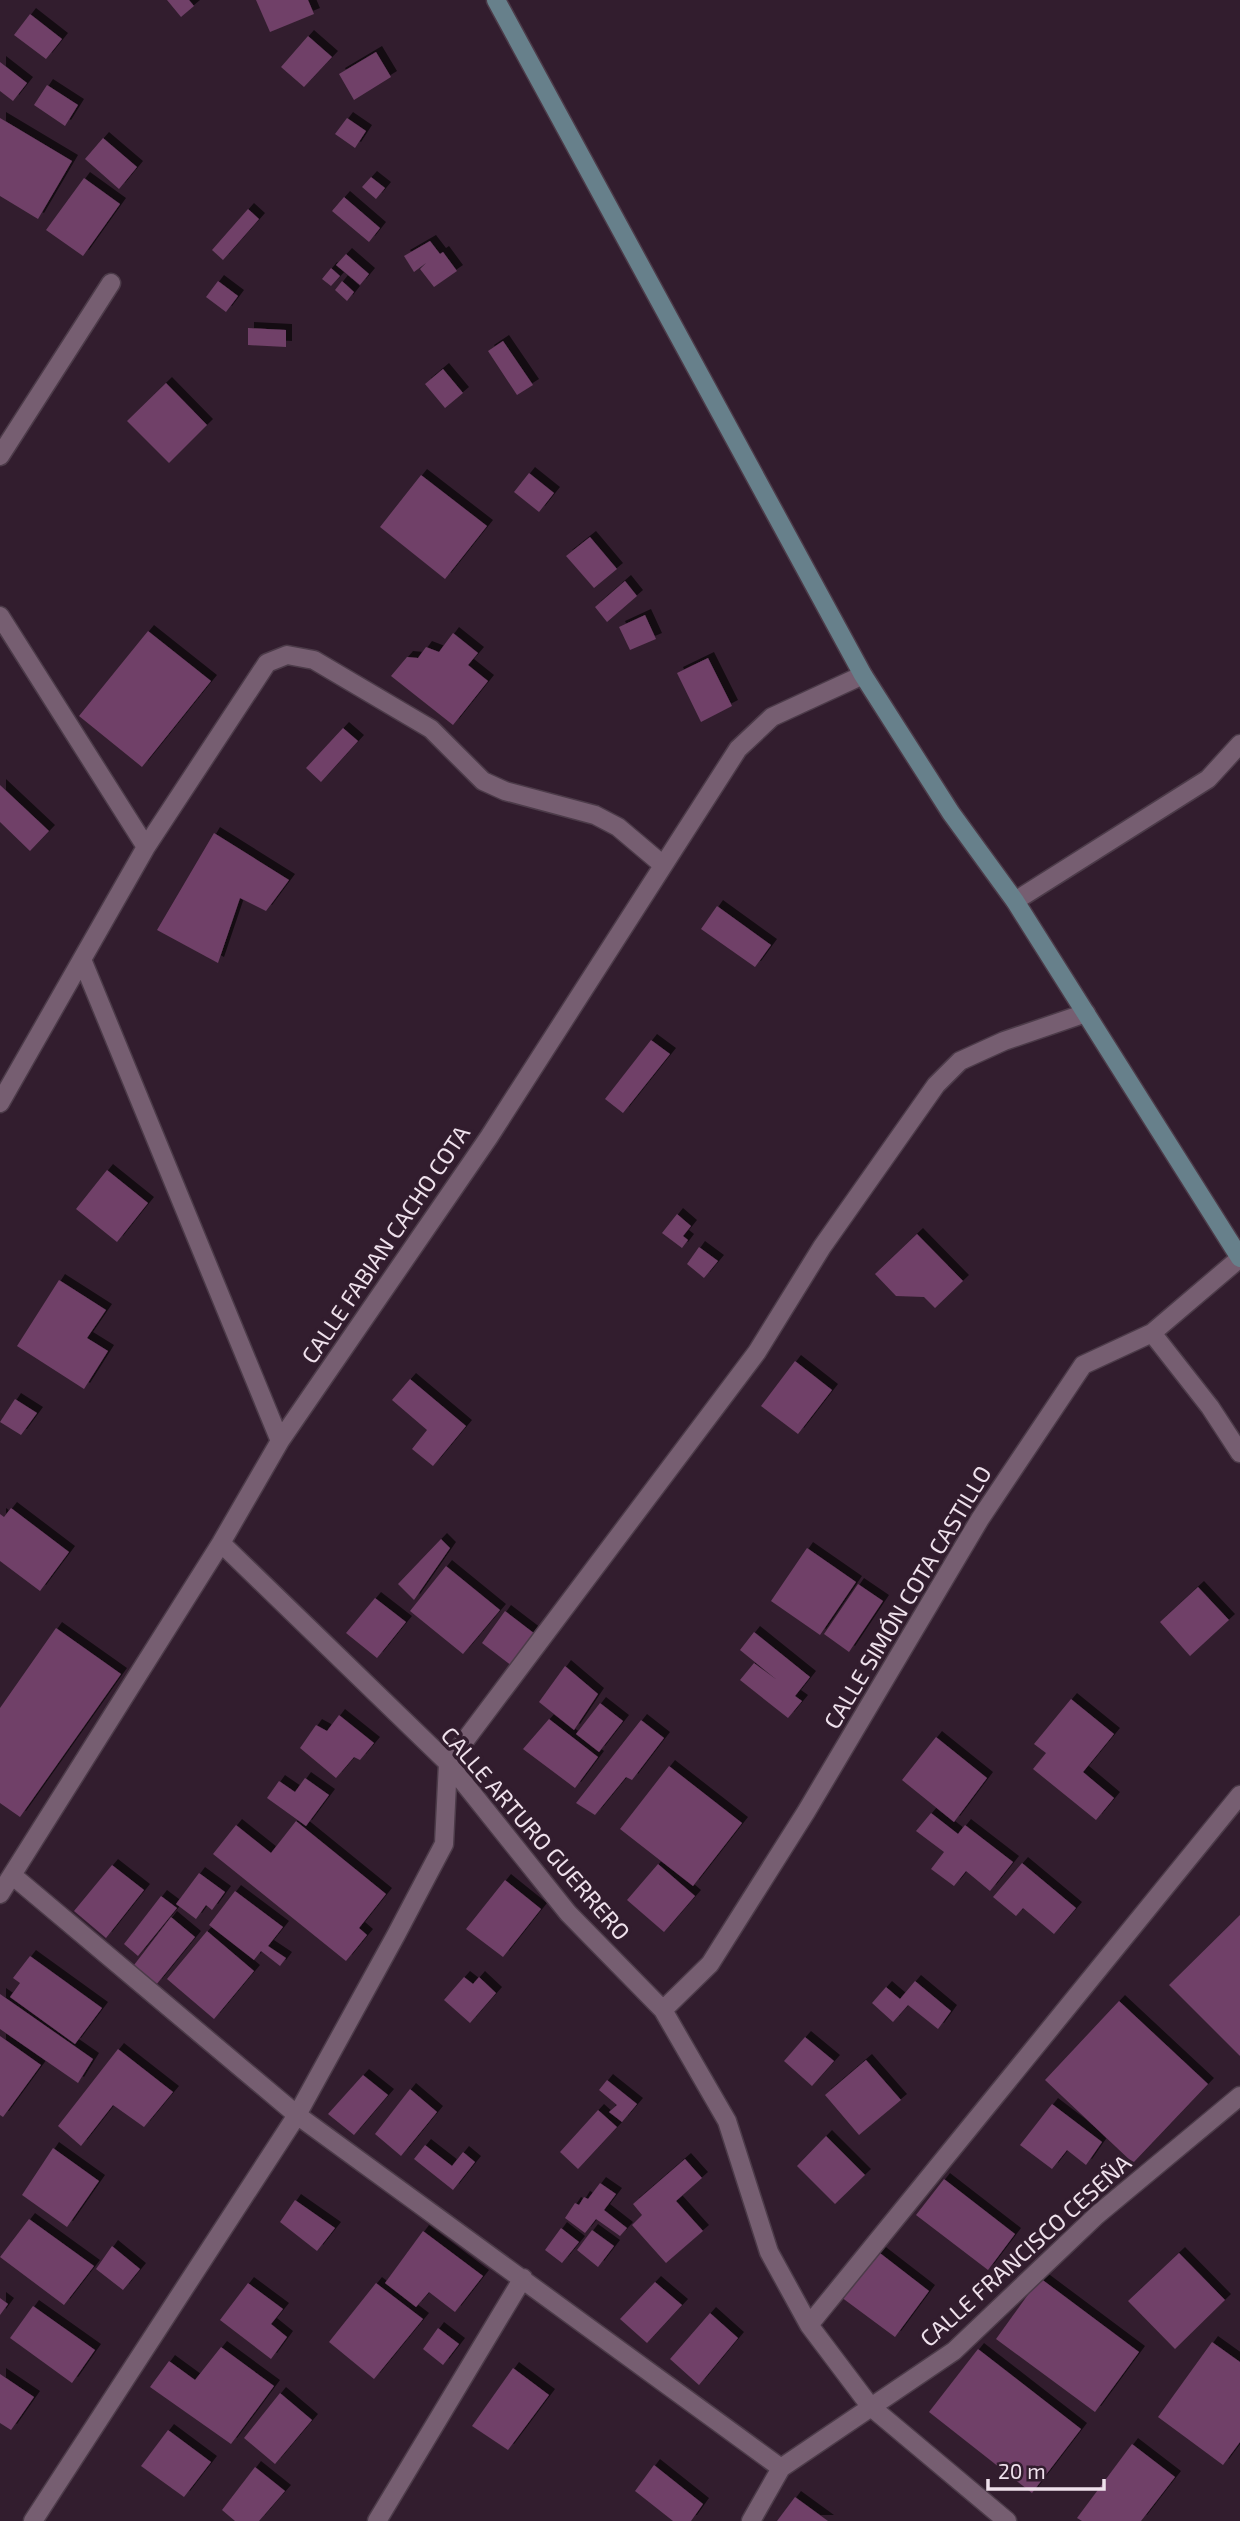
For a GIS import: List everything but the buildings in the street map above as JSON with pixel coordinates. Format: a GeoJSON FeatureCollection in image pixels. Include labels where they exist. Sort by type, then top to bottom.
{"type":"FeatureCollection","features":[{"type":"Feature","properties":{"kind":"street"},"geometry":{"type":"LineString","coordinates":[[496,0],[863,676],[951,813],[1014,901],[1240,1258]]}},
{"type":"Feature","properties":{"kind":"street"},"geometry":{"type":"LineString","coordinates":[[0,456],[111,283]]}},
{"type":"Feature","properties":{"kind":"street"},"geometry":{"type":"LineString","coordinates":[[0,616],[146,848]]}},
{"type":"Feature","properties":{"kind":"street"},"geometry":{"type":"LineString","coordinates":[[0,1103],[134,874],[146,848],[267,663],[287,654],[314,660],[431,729],[483,781],[505,791],[595,815],[618,827],[663,865]]}},
{"type":"Feature","properties":{"kind":"street","name":"CALLE FABIAN CACHO COTA"},"geometry":{"type":"LineString","coordinates":[[0,1894],[221,1543],[280,1441],[489,1137],[738,749],[772,717],[863,676]]}},
{"type":"Feature","properties":{"kind":"street"},"geometry":{"type":"LineString","coordinates":[[1014,901],[1208,779],[1240,744]]}},
{"type":"Feature","properties":{"kind":"street"},"geometry":{"type":"LineString","coordinates":[[83,962],[280,1441]]}},
{"type":"Feature","properties":{"kind":"street"},"geometry":{"type":"LineString","coordinates":[[33,2521],[297,2115],[444,1844],[447,1763],[757,1352],[822,1247],[936,1085],[960,1061],[1004,1041],[1086,1013]]}},
{"type":"Feature","properties":{"kind":"street","name":"CALLE SIMÓN COTA CASTILLO"},"geometry":{"type":"LineString","coordinates":[[663,2010],[710,1964],[807,1812],[979,1519],[1083,1365],[1152,1334],[1240,1258]]}},
{"type":"Feature","properties":{"kind":"street"},"geometry":{"type":"LineString","coordinates":[[1152,1334],[1210,1407],[1240,1453]]}},
{"type":"Feature","properties":{"kind":"street","name":"CALLE ARTURO GUERRERO"},"geometry":{"type":"LineString","coordinates":[[221,1543],[447,1763],[568,1913],[663,2010],[727,2121],[769,2252],[809,2325],[870,2406],[1007,2521]]}},
{"type":"Feature","properties":{"kind":"street"},"geometry":{"type":"LineString","coordinates":[[809,2325],[1240,1795]]}},
{"type":"Feature","properties":{"kind":"street"},"geometry":{"type":"LineString","coordinates":[[12,1875],[297,2115],[781,2469]]}},
{"type":"Feature","properties":{"kind":"street","name":"CALLE FRANCISCO CESEÑA"},"geometry":{"type":"LineString","coordinates":[[751,2521],[781,2469],[954,2351],[1097,2215],[1240,2096]]}},
{"type":"Feature","properties":{"kind":"street"},"geometry":{"type":"LineString","coordinates":[[377,2521],[523,2278]]}}]}
